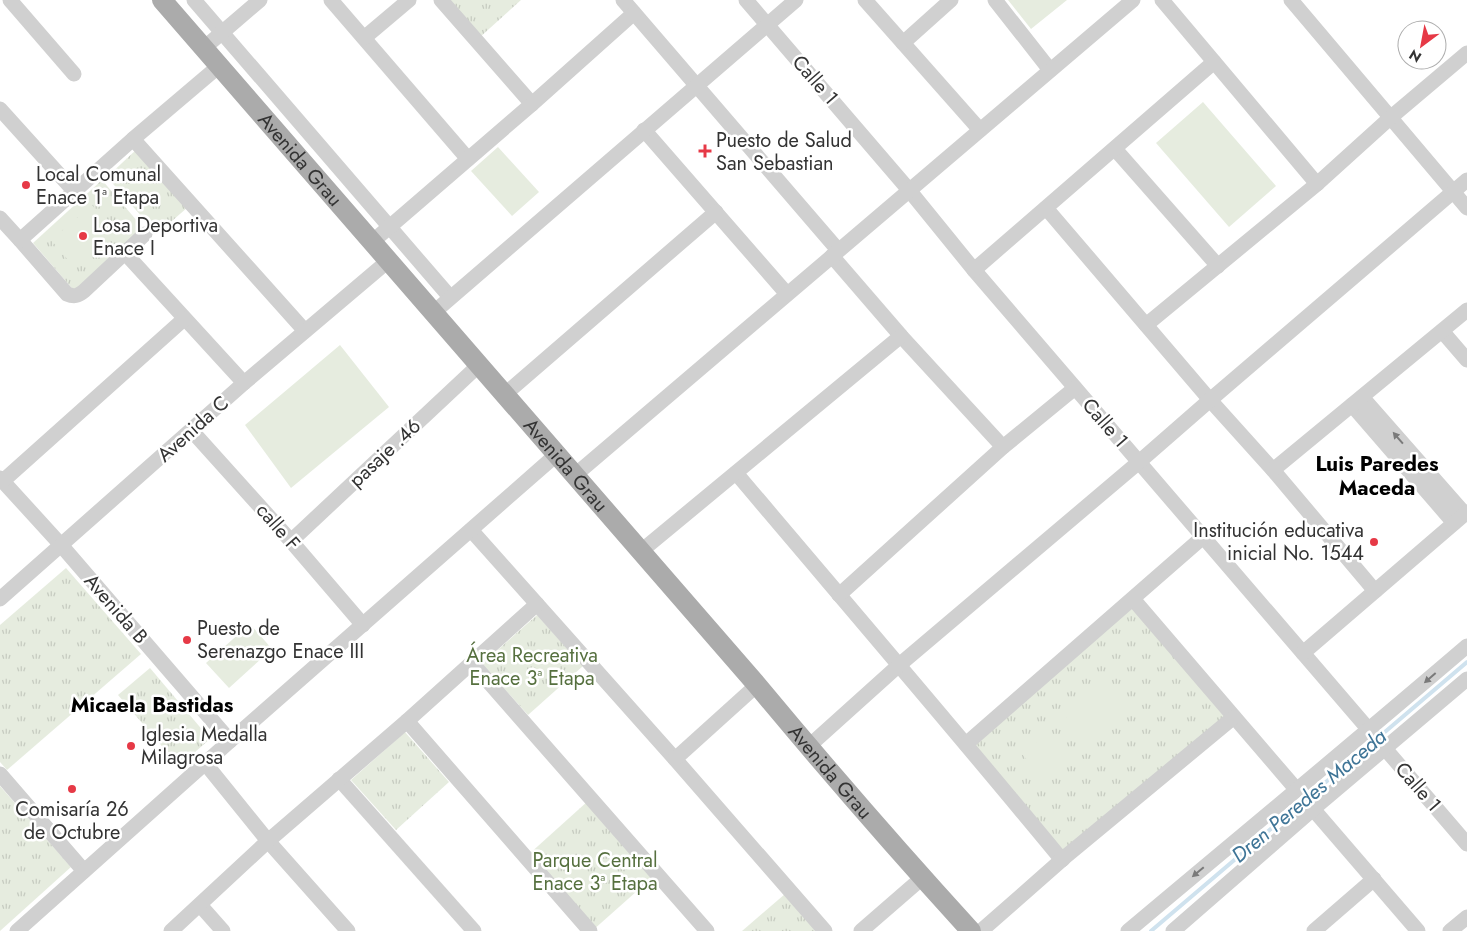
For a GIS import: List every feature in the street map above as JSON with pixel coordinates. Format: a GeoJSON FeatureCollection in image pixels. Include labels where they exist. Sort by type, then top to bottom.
{"type":"FeatureCollection","features":[{"type":"Feature","properties":{"kind":"main road","name":"Avenida Grau"},"geometry":{"type":"LineString","coordinates":[[162,0],[757,685],[808,747],[922,878],[971,931]]}},
{"type":"Feature","properties":{"kind":"street"},"geometry":{"type":"LineString","coordinates":[[10,0],[74,74]]}},
{"type":"Feature","properties":{"kind":"street","name":"Avenida Grau"},"geometry":{"type":"LineString","coordinates":[[194,0],[450,297]]}},
{"type":"Feature","properties":{"kind":"street"},"geometry":{"type":"LineString","coordinates":[[204,48],[260,0]]}},
{"type":"Feature","properties":{"kind":"street"},"geometry":{"type":"LineString","coordinates":[[331,0],[468,159]]}},
{"type":"Feature","properties":{"kind":"street"},"geometry":{"type":"LineString","coordinates":[[364,38],[409,0]]}},
{"type":"Feature","properties":{"kind":"street"},"geometry":{"type":"LineString","coordinates":[[441,0],[532,104]]}},
{"type":"Feature","properties":{"kind":"street"},"geometry":{"type":"LineString","coordinates":[[623,0],[698,86],[901,336],[1003,447]]}},
{"type":"Feature","properties":{"kind":"street","name":"Calle 1"},"geometry":{"type":"LineString","coordinates":[[746,0],[909,190],[974,270],[1467,844]]}},
{"type":"Feature","properties":{"kind":"street"},"geometry":{"type":"LineString","coordinates":[[433,312],[796,0]]}},
{"type":"Feature","properties":{"kind":"street"},"geometry":{"type":"LineString","coordinates":[[865,0],[980,130]]}},
{"type":"Feature","properties":{"kind":"street"},"geometry":{"type":"LineString","coordinates":[[903,43],[951,0]]}},
{"type":"Feature","properties":{"kind":"street"},"geometry":{"type":"LineString","coordinates":[[995,0],[1050,70]]}},
{"type":"Feature","properties":{"kind":"street"},"geometry":{"type":"LineString","coordinates":[[574,476],[1133,0]]}},
{"type":"Feature","properties":{"kind":"street"},"geometry":{"type":"LineString","coordinates":[[1162,0],[1317,184]]}},
{"type":"Feature","properties":{"kind":"street"},"geometry":{"type":"LineString","coordinates":[[1291,0],[1467,208]]}},
{"type":"Feature","properties":{"kind":"street"},"geometry":{"type":"LineString","coordinates":[[372,242],[634,13]]}},
{"type":"Feature","properties":{"kind":"street"},"geometry":{"type":"LineString","coordinates":[[1146,325],[1317,184],[1390,118],[1467,54]]}},
{"type":"Feature","properties":{"kind":"street"},"geometry":{"type":"LineString","coordinates":[[974,270],[1214,62]]}},
{"type":"Feature","properties":{"kind":"street"},"geometry":{"type":"LineString","coordinates":[[20,240],[133,139],[219,66]]}},
{"type":"Feature","properties":{"kind":"street"},"geometry":{"type":"LineString","coordinates":[[0,109],[75,192]]}},
{"type":"Feature","properties":{"kind":"street"},"geometry":{"type":"LineString","coordinates":[[644,130],[788,294]]}},
{"type":"Feature","properties":{"kind":"street"},"geometry":{"type":"LineString","coordinates":[[133,139],[305,331]]}},
{"type":"Feature","properties":{"kind":"street"},"geometry":{"type":"LineString","coordinates":[[1115,149],[1218,266]]}},
{"type":"Feature","properties":{"kind":"street"},"geometry":{"type":"LineString","coordinates":[[808,747],[898,666],[1467,180]]}},
{"type":"Feature","properties":{"kind":"street"},"geometry":{"type":"LineString","coordinates":[[1046,208],[1375,591]]}},
{"type":"Feature","properties":{"kind":"street"},"geometry":{"type":"LineString","coordinates":[[504,395],[716,212]]}},
{"type":"Feature","properties":{"kind":"street"},"geometry":{"type":"LineString","coordinates":[[0,218],[66,294],[73,296],[78,296],[84,291],[145,234]]}},
{"type":"Feature","properties":{"kind":"street"},"geometry":{"type":"LineString","coordinates":[[125,253],[244,384]]}},
{"type":"Feature","properties":{"kind":"street","name":"Avenida C"},"geometry":{"type":"LineString","coordinates":[[0,599],[244,384],[388,261]]}},
{"type":"Feature","properties":{"kind":"street"},"geometry":{"type":"LineString","coordinates":[[1273,470],[1467,310]]}},
{"type":"Feature","properties":{"kind":"street"},"geometry":{"type":"LineString","coordinates":[[2,480],[184,319]]}},
{"type":"Feature","properties":{"kind":"street"},"geometry":{"type":"LineString","coordinates":[[1442,331],[1467,360]]}},
{"type":"Feature","properties":{"kind":"street"},"geometry":{"type":"LineString","coordinates":[[640,552],[901,336]]}},
{"type":"Feature","properties":{"kind":"street","name":"pasaje .46"},"geometry":{"type":"LineString","coordinates":[[291,541],[479,365]]}},
{"type":"Feature","properties":{"kind":"street"},"geometry":{"type":"LineString","coordinates":[[838,595],[1003,447],[1075,388]]}},
{"type":"Feature","properties":{"kind":"street"},"geometry":{"type":"LineString","coordinates":[[1303,653],[1462,516],[1357,401]]}},
{"type":"Feature","properties":{"kind":"street","name":"calle F"},"geometry":{"type":"LineString","coordinates":[[192,430],[363,625]]}},
{"type":"Feature","properties":{"kind":"street"},"geometry":{"type":"LineString","coordinates":[[17,931],[556,455]]}},
{"type":"Feature","properties":{"kind":"street"},"geometry":{"type":"LineString","coordinates":[[736,473],[1062,860]]}},
{"type":"Feature","properties":{"kind":"street","name":"Avenida B"},"geometry":{"type":"LineString","coordinates":[[2,480],[61,545],[230,741]]}},
{"type":"Feature","properties":{"kind":"street"},"geometry":{"type":"LineString","coordinates":[[471,530],[825,931]]}},
{"type":"Feature","properties":{"kind":"street"},"geometry":{"type":"LineString","coordinates":[[966,744],[1203,537]]}},
{"type":"Feature","properties":{"kind":"street"},"geometry":{"type":"LineString","coordinates":[[1133,599],[1296,789]]}},
{"type":"Feature","properties":{"kind":"street"},"geometry":{"type":"LineString","coordinates":[[171,931],[268,841],[407,721],[537,604]]}},
{"type":"Feature","properties":{"kind":"street"},"geometry":{"type":"LineString","coordinates":[[1128,931],[1467,646]]}},
{"type":"Feature","properties":{"kind":"street"},"geometry":{"type":"LineString","coordinates":[[472,663],[707,931]]}},
{"type":"Feature","properties":{"kind":"street"},"geometry":{"type":"LineString","coordinates":[[675,759],[757,685]]}},
{"type":"Feature","properties":{"kind":"street"},"geometry":{"type":"LineString","coordinates":[[1173,931],[1384,748],[1465,685]]}},
{"type":"Feature","properties":{"kind":"street"},"geometry":{"type":"LineString","coordinates":[[981,931],[1062,860],[1234,717]]}},
{"type":"Feature","properties":{"kind":"street"},"geometry":{"type":"LineString","coordinates":[[407,721],[590,931]]}},
{"type":"Feature","properties":{"kind":"street"},"geometry":{"type":"LineString","coordinates":[[205,763],[268,841],[348,931]]}},
{"type":"Feature","properties":{"kind":"street"},"geometry":{"type":"LineString","coordinates":[[0,774],[84,872]]}},
{"type":"Feature","properties":{"kind":"street"},"geometry":{"type":"LineString","coordinates":[[339,779],[474,931]]}},
{"type":"Feature","properties":{"kind":"street"},"geometry":{"type":"LineString","coordinates":[[1313,809],[1418,931]]}},
{"type":"Feature","properties":{"kind":"street"},"geometry":{"type":"LineString","coordinates":[[861,931],[922,878]]}},
{"type":"Feature","properties":{"kind":"street"},"geometry":{"type":"LineString","coordinates":[[1314,931],[1374,879]]}},
{"type":"Feature","properties":{"kind":"street"},"geometry":{"type":"LineString","coordinates":[[200,905],[223,931]]}},
{"type":"Feature","properties":{"kind":"street"},"geometry":{"type":"LineString","coordinates":[[1450,931],[1467,917]]}},
{"type":"Feature","properties":{"kind":"green space"},"geometry":{"type":"Polygon","coordinates":[[[447,0],[521,0],[479,38],[447,0]]]}},
{"type":"Feature","properties":{"kind":"green space"},"geometry":{"type":"Polygon","coordinates":[[[1008,0],[1067,0],[1031,29],[1008,0]]]}},
{"type":"Feature","properties":{"kind":"green space"},"geometry":{"type":"Polygon","coordinates":[[[1203,102],[1276,186],[1229,227],[1156,143],[1203,102]]]}},
{"type":"Feature","properties":{"kind":"green space"},"geometry":{"type":"Polygon","coordinates":[[[498,147],[539,192],[512,216],[471,171],[498,147]]]}},
{"type":"Feature","properties":{"kind":"green space"},"geometry":{"type":"Polygon","coordinates":[[[137,149],[188,207],[157,234],[107,177],[137,149]]]}},
{"type":"Feature","properties":{"kind":"green space"},"geometry":{"type":"Polygon","coordinates":[[[102,180],[144,229],[76,293],[33,243],[102,180]]]}},
{"type":"Feature","properties":{"kind":"green space","name":"Losa Deportiva Enace I"},"geometry":{"type":"Polygon","coordinates":[[[92,205],[115,232],[74,267],[51,240],[92,205]]]}},
{"type":"Feature","properties":{"kind":"green space"},"geometry":{"type":"Polygon","coordinates":[[[340,345],[389,407],[291,488],[245,425],[340,345]]]}},
{"type":"Feature","properties":{"kind":"green space"},"geometry":{"type":"Polygon","coordinates":[[[66,568],[141,654],[7,770],[0,762],[0,625],[66,568]]]}},
{"type":"Feature","properties":{"kind":"green space"},"geometry":{"type":"Polygon","coordinates":[[[1131,607],[1226,717],[1065,857],[970,740],[1131,607]]]}},
{"type":"Feature","properties":{"kind":"green space","name":"Área Recreativa Enace 3ª Etapa"},"geometry":{"type":"Polygon","coordinates":[[[537,615],[583,666],[528,715],[482,664],[537,615]]]}},
{"type":"Feature","properties":{"kind":"green space"},"geometry":{"type":"Polygon","coordinates":[[[250,624],[272,649],[229,688],[206,663],[250,624]]]}},
{"type":"Feature","properties":{"kind":"green space"},"geometry":{"type":"Polygon","coordinates":[[[150,668],[210,739],[179,766],[118,695],[150,668]]]}},
{"type":"Feature","properties":{"kind":"green space"},"geometry":{"type":"Polygon","coordinates":[[[1104,685],[1127,712],[1086,747],[1063,720],[1104,685]]]}},
{"type":"Feature","properties":{"kind":"green space"},"geometry":{"type":"Polygon","coordinates":[[[405,732],[449,782],[396,830],[351,780],[405,732]]]}},
{"type":"Feature","properties":{"kind":"green space"},"geometry":{"type":"Polygon","coordinates":[[[1046,735],[1069,764],[1046,782],[1022,754],[1046,735]]]}},
{"type":"Feature","properties":{"kind":"green space"},"geometry":{"type":"Polygon","coordinates":[[[0,786],[71,867],[0,931],[0,786]]]}},
{"type":"Feature","properties":{"kind":"green space","name":"Parque Central Enace 3ª Etapa"},"geometry":{"type":"Polygon","coordinates":[[[588,801],[655,875],[592,931],[528,855],[588,801]]]}},
{"type":"Feature","properties":{"kind":"green space"},"geometry":{"type":"Polygon","coordinates":[[[785,894],[817,931],[742,931],[785,894]]]}},
{"type":"Feature","properties":{"kind":"waterway","name":"Dren Peredes Maceda"},"geometry":{"type":"LineString","coordinates":[[1379,737],[1467,662]]}},
{"type":"Feature","properties":{"kind":"waterway","name":"Dren Peredes Maceda"},"geometry":{"type":"LineString","coordinates":[[1151,931],[1374,741]]}},
{"type":"Feature","properties":{"kind":"place","name":"Puesto de Salud San Sebastian"},"geometry":{"type":"Point","coordinates":[705,151]}},
{"type":"Feature","properties":{"kind":"place","name":"Local Comunal Enace 1ª Etapa"},"geometry":{"type":"Point","coordinates":[26,185]}},
{"type":"Feature","properties":{"kind":"place","name":"Losa Deportiva Enace I"},"geometry":{"type":"Point","coordinates":[83,236]}},
{"type":"Feature","properties":{"kind":"place","name":"Institución educativa inicial No. 1544"},"geometry":{"type":"Point","coordinates":[1374,542]}},
{"type":"Feature","properties":{"kind":"place","name":"Puesto de Serenazgo Enace III"},"geometry":{"type":"Point","coordinates":[187,640]}},
{"type":"Feature","properties":{"kind":"place","name":"Iglesia Medalla Milagrosa"},"geometry":{"type":"Point","coordinates":[131,746]}},
{"type":"Feature","properties":{"kind":"place","name":"Comisaría 26 de Octubre"},"geometry":{"type":"Point","coordinates":[72,789]}},
{"type":"Feature","properties":{"kind":"district","name":"Luis Paredes Maceda"},"geometry":{"type":"Point","coordinates":[1377,476]}},
{"type":"Feature","properties":{"kind":"district","name":"Micaela Bastidas"},"geometry":{"type":"Point","coordinates":[152,705]}}]}
